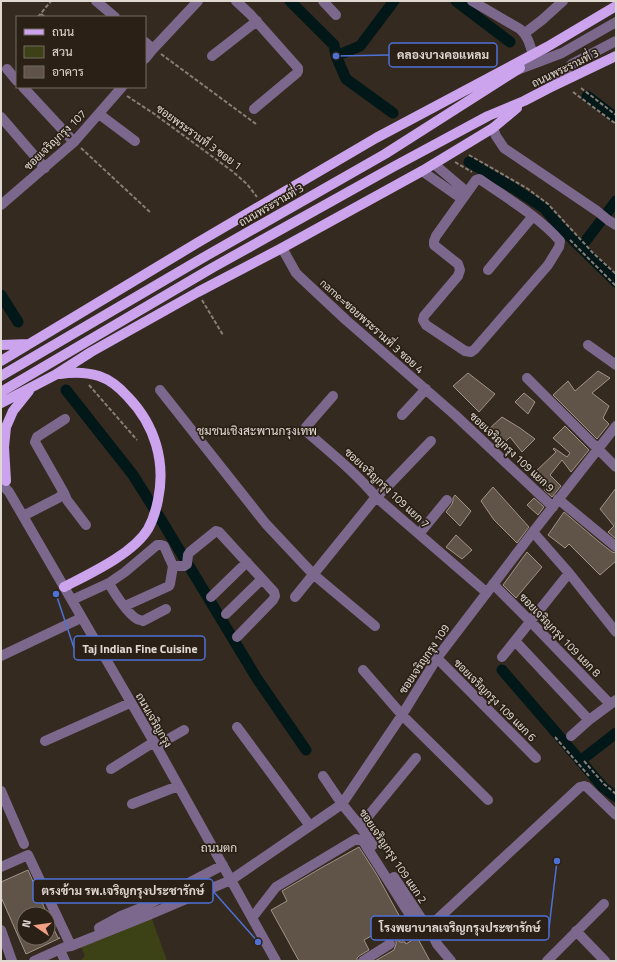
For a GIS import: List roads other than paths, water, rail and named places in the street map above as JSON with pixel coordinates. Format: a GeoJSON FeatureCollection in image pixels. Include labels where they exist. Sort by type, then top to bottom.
{"type":"FeatureCollection","features":[{"type":"Feature","properties":{"kind":"main road","name":"ถนนพระรามที่ 3"},"geometry":{"type":"LineString","coordinates":[[1,361],[262,204],[376,138],[533,55],[616,6]]}},
{"type":"Feature","properties":{"kind":"main road","name":"ถนนพระรามที่ 3"},"geometry":{"type":"LineString","coordinates":[[1,376],[206,256],[385,154],[517,70],[547,47]]}},
{"type":"Feature","properties":{"kind":"main road","name":"ถนนพระรามที่ 3"},"geometry":{"type":"LineString","coordinates":[[3,391],[212,268],[393,167],[488,116],[524,101],[616,56]]}},
{"type":"Feature","properties":{"kind":"main road","name":"ถนนพระรามที่ 3"},"geometry":{"type":"LineString","coordinates":[[1,403],[55,375],[91,352],[198,292],[282,248],[422,171],[493,128],[524,101]]}},
{"type":"Feature","properties":{"kind":"main road"},"geometry":{"type":"LineString","coordinates":[[76,316],[66,326],[62,336],[64,347],[71,353],[82,354],[91,352]]}},
{"type":"Feature","properties":{"kind":"main road"},"geometry":{"type":"LineString","coordinates":[[1,345],[31,344]]}},
{"type":"Feature","properties":{"kind":"main road"},"geometry":{"type":"LineString","coordinates":[[3,391],[49,376],[70,372],[100,376],[120,389],[139,409],[152,431],[159,454],[161,479],[160,492],[153,518],[148,529],[137,543],[125,552],[64,587]]}},
{"type":"Feature","properties":{"kind":"main road"},"geometry":{"type":"LineString","coordinates":[[3,482],[6,427],[13,411],[31,387]]}},
{"type":"Feature","properties":{"kind":"street"},"geometry":{"type":"LineString","coordinates":[[96,1],[114,16]]}},
{"type":"Feature","properties":{"kind":"street"},"geometry":{"type":"LineString","coordinates":[[146,58],[198,1]]}},
{"type":"Feature","properties":{"kind":"street"},"geometry":{"type":"LineString","coordinates":[[236,1],[257,21],[298,68],[297,73],[254,109]]}},
{"type":"Feature","properties":{"kind":"street"},"geometry":{"type":"LineString","coordinates":[[322,1],[336,15]]}},
{"type":"Feature","properties":{"kind":"street"},"geometry":{"type":"LineString","coordinates":[[472,1],[525,33],[533,55]]}},
{"type":"Feature","properties":{"kind":"street"},"geometry":{"type":"LineString","coordinates":[[525,33],[563,1]]}},
{"type":"Feature","properties":{"kind":"street"},"geometry":{"type":"LineString","coordinates":[[212,56],[257,21]]}},
{"type":"Feature","properties":{"kind":"street"},"geometry":{"type":"LineString","coordinates":[[517,70],[562,53],[616,22]]}},
{"type":"Feature","properties":{"kind":"street"},"geometry":{"type":"LineString","coordinates":[[549,88],[572,64],[616,41]]}},
{"type":"Feature","properties":{"kind":"street"},"geometry":{"type":"LineString","coordinates":[[146,43],[153,49]]}},
{"type":"Feature","properties":{"kind":"street"},"geometry":{"type":"LineString","coordinates":[[6,69],[16,80]]}},
{"type":"Feature","properties":{"kind":"street"},"geometry":{"type":"LineString","coordinates":[[24,88],[74,142]]}},
{"type":"Feature","properties":{"kind":"street","name":"ซอยเจริญกรุง 107"},"geometry":{"type":"LineString","coordinates":[[1,205],[74,142],[121,89]]}},
{"type":"Feature","properties":{"kind":"street"},"geometry":{"type":"LineString","coordinates":[[99,114],[135,141]]}},
{"type":"Feature","properties":{"kind":"street"},"geometry":{"type":"LineString","coordinates":[[1,117],[44,168]]}},
{"type":"Feature","properties":{"kind":"street"},"geometry":{"type":"LineString","coordinates":[[493,128],[496,136],[504,148],[612,222]]}},
{"type":"Feature","properties":{"kind":"street"},"geometry":{"type":"LineString","coordinates":[[434,164],[464,196]]}},
{"type":"Feature","properties":{"kind":"street"},"geometry":{"type":"LineString","coordinates":[[422,171],[464,196]]}},
{"type":"Feature","properties":{"kind":"street"},"geometry":{"type":"LineString","coordinates":[[476,180],[481,180],[533,216],[552,231],[560,241],[559,247],[548,265],[475,349],[471,352],[465,351],[426,325],[423,320],[424,316],[458,276],[460,270],[458,264],[434,245],[434,241],[476,180]]}},
{"type":"Feature","properties":{"kind":"street"},"geometry":{"type":"LineString","coordinates":[[488,270],[533,216]]}},
{"type":"Feature","properties":{"kind":"street","name":"name=ซอยพระรามที่ 3 ซอย 4"},"geometry":{"type":"LineString","coordinates":[[282,248],[296,273],[346,320],[455,415]]}},
{"type":"Feature","properties":{"kind":"street"},"geometry":{"type":"LineString","coordinates":[[588,345],[616,365]]}},
{"type":"Feature","properties":{"kind":"street"},"geometry":{"type":"LineString","coordinates":[[526,378],[616,468]]}},
{"type":"Feature","properties":{"kind":"street"},"geometry":{"type":"LineString","coordinates":[[402,415],[426,389]]}},
{"type":"Feature","properties":{"kind":"street"},"geometry":{"type":"LineString","coordinates":[[160,390],[266,524],[313,574],[375,626]]}},
{"type":"Feature","properties":{"kind":"street","name":"ซอยเจริญกรุง 109 แยก 7"},"geometry":{"type":"LineString","coordinates":[[333,396],[306,427],[307,432],[349,469],[376,497],[486,592]]}},
{"type":"Feature","properties":{"kind":"street","name":"ซอยเจริญกรุง 109 แยก 9"},"geometry":{"type":"LineString","coordinates":[[455,415],[556,503],[616,547]]}},
{"type":"Feature","properties":{"kind":"street"},"geometry":{"type":"LineString","coordinates":[[65,419],[37,437],[35,442],[67,500],[86,525]]}},
{"type":"Feature","properties":{"kind":"street","name":"ซอยเจริญกรุง 109"},"geometry":{"type":"LineString","coordinates":[[144,912],[231,880],[342,804],[402,715],[437,658],[486,592],[616,426]]}},
{"type":"Feature","properties":{"kind":"street"},"geometry":{"type":"LineString","coordinates":[[295,597],[376,497],[431,441]]}},
{"type":"Feature","properties":{"kind":"street","name":"ถนนเจริญกรุง"},"geometry":{"type":"LineString","coordinates":[[1,471],[3,482],[155,744],[276,961]]}},
{"type":"Feature","properties":{"kind":"street"},"geometry":{"type":"LineString","coordinates":[[23,516],[58,498],[64,493]]}},
{"type":"Feature","properties":{"kind":"street"},"geometry":{"type":"LineString","coordinates":[[418,534],[447,500]]}},
{"type":"Feature","properties":{"kind":"street"},"geometry":{"type":"LineString","coordinates":[[173,566],[184,566],[187,564],[188,555],[190,552],[216,531],[219,532],[247,562],[274,592],[275,596],[273,600],[237,637]]}},
{"type":"Feature","properties":{"kind":"street"},"geometry":{"type":"LineString","coordinates":[[533,532],[569,573],[616,632]]}},
{"type":"Feature","properties":{"kind":"street"},"geometry":{"type":"LineString","coordinates":[[72,600],[109,583],[125,572],[157,545],[164,546],[173,566],[169,586],[125,606]]}},
{"type":"Feature","properties":{"kind":"street"},"geometry":{"type":"LineString","coordinates":[[211,597],[247,562]]}},
{"type":"Feature","properties":{"kind":"street"},"geometry":{"type":"LineString","coordinates":[[502,657],[569,573]]}},
{"type":"Feature","properties":{"kind":"street"},"geometry":{"type":"LineString","coordinates":[[226,614],[262,579]]}},
{"type":"Feature","properties":{"kind":"street"},"geometry":{"type":"LineString","coordinates":[[109,583],[116,595],[137,619],[143,621],[166,609]]}},
{"type":"Feature","properties":{"kind":"street","name":"ซอยเจริญกรุง 109 แยก 8"},"geometry":{"type":"LineString","coordinates":[[493,584],[613,702]]}},
{"type":"Feature","properties":{"kind":"street"},"geometry":{"type":"LineString","coordinates":[[1,656],[81,618]]}},
{"type":"Feature","properties":{"kind":"street"},"geometry":{"type":"LineString","coordinates":[[514,641],[589,720]]}},
{"type":"Feature","properties":{"kind":"street","name":"ซอยเจริญกรุง 109 แยก 6"},"geometry":{"type":"LineString","coordinates":[[437,658],[536,758]]}},
{"type":"Feature","properties":{"kind":"street"},"geometry":{"type":"LineString","coordinates":[[363,670],[402,715],[488,800]]}},
{"type":"Feature","properties":{"kind":"street"},"geometry":{"type":"LineString","coordinates":[[571,736],[613,702]]}},
{"type":"Feature","properties":{"kind":"street"},"geometry":{"type":"LineString","coordinates":[[45,741],[130,703]]}},
{"type":"Feature","properties":{"kind":"street"},"geometry":{"type":"LineString","coordinates":[[237,727],[310,826]]}},
{"type":"Feature","properties":{"kind":"street"},"geometry":{"type":"LineString","coordinates":[[111,769],[155,744],[184,730]]}},
{"type":"Feature","properties":{"kind":"street"},"geometry":{"type":"LineString","coordinates":[[360,826],[416,758]]}},
{"type":"Feature","properties":{"kind":"street","name":"ซอยเจริญกรุง 109 แยก 2"},"geometry":{"type":"LineString","coordinates":[[323,776],[342,804],[360,826],[423,925],[451,961]]}},
{"type":"Feature","properties":{"kind":"street"},"geometry":{"type":"LineString","coordinates":[[132,804],[178,786]]}},
{"type":"Feature","properties":{"kind":"street"},"geometry":{"type":"LineString","coordinates":[[402,936],[423,925],[580,787],[587,786],[616,815]]}},
{"type":"Feature","properties":{"kind":"street"},"geometry":{"type":"LineString","coordinates":[[1,791],[24,844]]}},
{"type":"Feature","properties":{"kind":"street"},"geometry":{"type":"LineString","coordinates":[[252,918],[276,887],[356,839],[363,841],[423,925]]}},
{"type":"Feature","properties":{"kind":"street"},"geometry":{"type":"LineString","coordinates":[[1,867],[28,855],[66,946],[65,961]]}},
{"type":"Feature","properties":{"kind":"street"},"geometry":{"type":"LineString","coordinates":[[34,961],[66,946],[124,924],[223,866]]}},
{"type":"Feature","properties":{"kind":"street"},"geometry":{"type":"LineString","coordinates":[[547,961],[604,904]]}},
{"type":"Feature","properties":{"kind":"street"},"geometry":{"type":"LineString","coordinates":[[1,930],[12,961]]}},
{"type":"Feature","properties":{"kind":"street"},"geometry":{"type":"LineString","coordinates":[[576,932],[605,961]]}},
{"type":"Feature","properties":{"kind":"street"},"geometry":{"type":"LineString","coordinates":[[363,961],[390,944]]}},
{"type":"Feature","properties":{"kind":"waterway"},"geometry":{"type":"LineString","coordinates":[[290,1],[334,45],[336,56],[346,79],[393,113]]}},
{"type":"Feature","properties":{"kind":"waterway"},"geometry":{"type":"LineString","coordinates":[[336,56],[360,46],[394,1]]}},
{"type":"Feature","properties":{"kind":"waterway"},"geometry":{"type":"LineString","coordinates":[[456,1],[510,42]]}},
{"type":"Feature","properties":{"kind":"waterway"},"geometry":{"type":"LineString","coordinates":[[587,96],[616,118]]}},
{"type":"Feature","properties":{"kind":"waterway"},"geometry":{"type":"LineString","coordinates":[[469,162],[544,208],[561,228],[616,282]]}},
{"type":"Feature","properties":{"kind":"waterway"},"geometry":{"type":"LineString","coordinates":[[581,247],[616,201]]}},
{"type":"Feature","properties":{"kind":"waterway"},"geometry":{"type":"LineString","coordinates":[[1,295],[18,322]]}},
{"type":"Feature","properties":{"kind":"waterway"},"geometry":{"type":"LineString","coordinates":[[66,390],[133,475],[256,677],[306,750]]}},
{"type":"Feature","properties":{"kind":"waterway"},"geometry":{"type":"LineString","coordinates":[[502,670],[603,787],[616,797]]}},
{"type":"Feature","properties":{"kind":"waterway"},"geometry":{"type":"LineString","coordinates":[[580,761],[616,733]]}},
{"type":"Feature","properties":{"kind":"place","name":"คลองบางคอแหลม"},"geometry":{"type":"Point","coordinates":[336,56]}},
{"type":"Feature","properties":{"kind":"place","name":"Taj Indian Fine Cuisine"},"geometry":{"type":"Point","coordinates":[56,594]}},
{"type":"Feature","properties":{"kind":"place","name":"โรงพยาบาลเจริญกรุงประชารักษ์"},"geometry":{"type":"Point","coordinates":[557,861]}},
{"type":"Feature","properties":{"kind":"place","name":"ตรงข้าม รพ.เจริญกรุงประชารักษ์"},"geometry":{"type":"Point","coordinates":[258,942]}},
{"type":"Feature","properties":{"kind":"district","name":"ชุมชนเชิงสะพานกรุงเทพ"},"geometry":{"type":"Point","coordinates":[257,430]}},
{"type":"Feature","properties":{"kind":"district","name":"ถนนตก"},"geometry":{"type":"Point","coordinates":[219,847]}}]}
